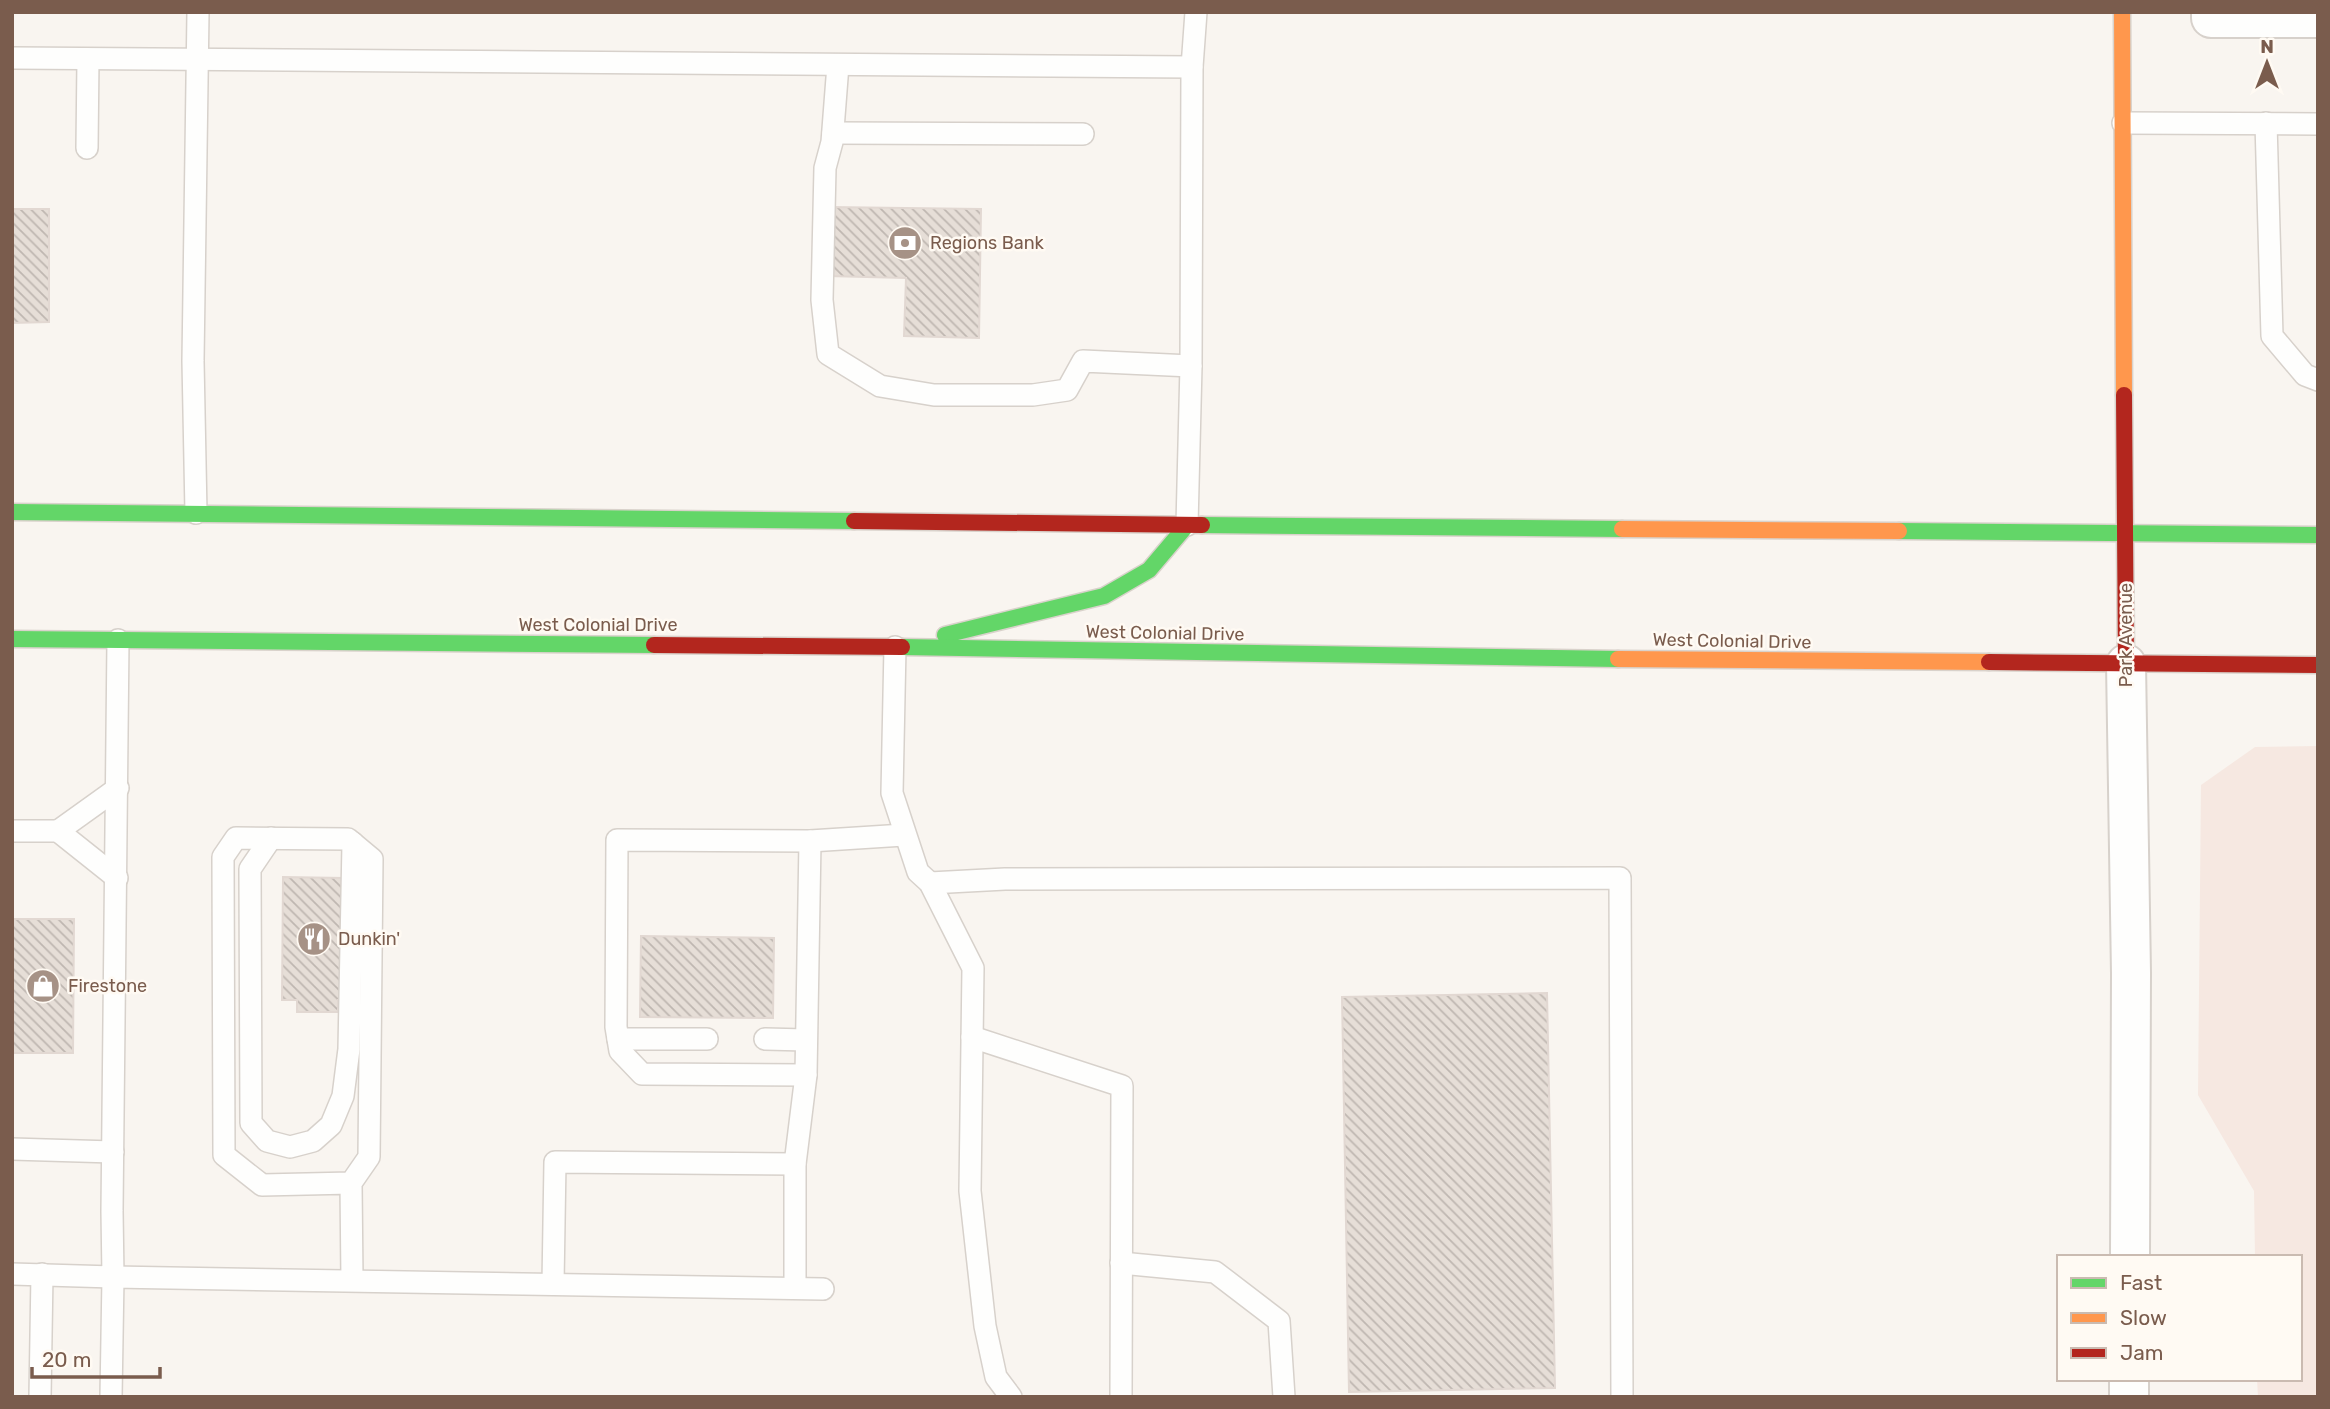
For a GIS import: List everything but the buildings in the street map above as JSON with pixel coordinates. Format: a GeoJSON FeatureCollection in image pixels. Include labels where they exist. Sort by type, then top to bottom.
{"type":"FeatureCollection","features":[{"type":"Feature","properties":{"kind":"main road","name":"Park Avenue"},"geometry":{"type":"LineString","coordinates":[[2122,12],[2126,664]]}},
{"type":"Feature","properties":{"kind":"main road"},"geometry":{"type":"LineString","coordinates":[[12,512],[2318,535]]}},
{"type":"Feature","properties":{"kind":"main road"},"geometry":{"type":"LineString","coordinates":[[895,647],[1104,596],[1149,570],[1187,525]]}},
{"type":"Feature","properties":{"kind":"main road","name":"West Colonial Drive"},"geometry":{"type":"LineString","coordinates":[[12,639],[2318,665]]}},
{"type":"Feature","properties":{"kind":"street"},"geometry":{"type":"LineString","coordinates":[[2211,15],[2318,18]]}},
{"type":"Feature","properties":{"kind":"street","name":"Park Avenue"},"geometry":{"type":"LineString","coordinates":[[2126,664],[2131,973],[2130,1255]]}},
{"type":"Feature","properties":{"kind":"lane"},"geometry":{"type":"LineString","coordinates":[[196,513],[193,361],[198,12]]}},
{"type":"Feature","properties":{"kind":"lane"},"geometry":{"type":"LineString","coordinates":[[1187,525],[1191,366],[1192,67],[1196,12]]}},
{"type":"Feature","properties":{"kind":"lane"},"geometry":{"type":"LineString","coordinates":[[12,58],[1192,67]]}},
{"type":"Feature","properties":{"kind":"lane"},"geometry":{"type":"LineString","coordinates":[[87,148],[88,59]]}},
{"type":"Feature","properties":{"kind":"lane"},"geometry":{"type":"LineString","coordinates":[[838,65],[833,133],[825,168],[821,300],[828,354],[880,386],[934,396],[1033,395],[1067,390],[1083,361],[1191,366]]}},
{"type":"Feature","properties":{"kind":"lane"},"geometry":{"type":"LineString","coordinates":[[2123,123],[2318,124]]}},
{"type":"Feature","properties":{"kind":"lane"},"geometry":{"type":"LineString","coordinates":[[2266,124],[2272,337],[2305,375],[2318,380]]}},
{"type":"Feature","properties":{"kind":"lane"},"geometry":{"type":"LineString","coordinates":[[833,133],[1083,134]]}},
{"type":"Feature","properties":{"kind":"lane"},"geometry":{"type":"LineString","coordinates":[[110,1397],[118,640]]}},
{"type":"Feature","properties":{"kind":"lane"},"geometry":{"type":"LineString","coordinates":[[895,647],[892,793],[918,872],[930,883],[973,968],[970,1191],[985,1326],[996,1377],[1011,1397]]}},
{"type":"Feature","properties":{"kind":"lane"},"geometry":{"type":"LineString","coordinates":[[12,831],[58,831],[118,788]]}},
{"type":"Feature","properties":{"kind":"lane"},"geometry":{"type":"LineString","coordinates":[[58,831],[117,878]]}},
{"type":"Feature","properties":{"kind":"lane"},"geometry":{"type":"LineString","coordinates":[[806,1075],[642,1074],[620,1051],[616,1027],[617,840],[810,841],[904,835]]}},
{"type":"Feature","properties":{"kind":"lane"},"geometry":{"type":"LineString","coordinates":[[351,1183],[262,1185],[224,1155],[223,857],[236,838],[348,839],[372,859],[369,1157],[351,1183],[352,1280]]}},
{"type":"Feature","properties":{"kind":"lane"},"geometry":{"type":"LineString","coordinates":[[271,838],[250,869],[251,1123],[267,1141],[290,1147],[313,1141],[331,1125],[342,1096],[349,1049],[353,844]]}},
{"type":"Feature","properties":{"kind":"lane"},"geometry":{"type":"LineString","coordinates":[[794,1288],[795,1164],[806,1075],[810,841]]}},
{"type":"Feature","properties":{"kind":"lane"},"geometry":{"type":"LineString","coordinates":[[930,883],[1005,879],[1620,878],[1622,1397]]}},
{"type":"Feature","properties":{"kind":"lane"},"geometry":{"type":"LineString","coordinates":[[972,1037],[1122,1086],[1121,1397]]}},
{"type":"Feature","properties":{"kind":"lane"},"geometry":{"type":"LineString","coordinates":[[618,1039],[707,1039]]}},
{"type":"Feature","properties":{"kind":"lane"},"geometry":{"type":"LineString","coordinates":[[765,1039],[806,1040]]}},
{"type":"Feature","properties":{"kind":"lane"},"geometry":{"type":"LineString","coordinates":[[12,1149],[113,1152]]}},
{"type":"Feature","properties":{"kind":"lane"},"geometry":{"type":"LineString","coordinates":[[553,1284],[555,1162],[795,1164]]}},
{"type":"Feature","properties":{"kind":"lane"},"geometry":{"type":"LineString","coordinates":[[1121,1263],[1215,1272],[1279,1321],[1284,1397]]}},
{"type":"Feature","properties":{"kind":"lane"},"geometry":{"type":"LineString","coordinates":[[12,1274],[823,1289]]}},
{"type":"Feature","properties":{"kind":"lane"},"geometry":{"type":"LineString","coordinates":[[40,1397],[42,1274]]}},
{"type":"Feature","properties":{"kind":"shaded area"},"geometry":{"type":"Polygon","coordinates":[[[2318,746],[2318,1397],[2258,1397],[2257,1381],[2302,1381],[2302,1255],[2255,1255],[2254,1191],[2198,1095],[2201,785],[2255,747],[2318,746]]]}},
{"type":"Feature","properties":{"kind":"traffic: fast"},"geometry":{"type":"LineString","coordinates":[[12,512],[854,521]]}},
{"type":"Feature","properties":{"kind":"traffic: fast"},"geometry":{"type":"LineString","coordinates":[[945,635],[1104,596],[1149,570],[1187,525]]}},
{"type":"Feature","properties":{"kind":"traffic: fast"},"geometry":{"type":"LineString","coordinates":[[1202,525],[1622,529]]}},
{"type":"Feature","properties":{"kind":"traffic: fast"},"geometry":{"type":"LineString","coordinates":[[1899,531],[2318,535]]}},
{"type":"Feature","properties":{"kind":"traffic: fast"},"geometry":{"type":"LineString","coordinates":[[12,639],[654,645]]}},
{"type":"Feature","properties":{"kind":"traffic: fast"},"geometry":{"type":"LineString","coordinates":[[902,647],[1618,659]]}},
{"type":"Feature","properties":{"kind":"traffic: slow"},"geometry":{"type":"LineString","coordinates":[[2122,12],[2124,395]]}},
{"type":"Feature","properties":{"kind":"traffic: slow"},"geometry":{"type":"LineString","coordinates":[[1622,529],[1899,531]]}},
{"type":"Feature","properties":{"kind":"traffic: slow"},"geometry":{"type":"LineString","coordinates":[[1618,659],[1989,662]]}},
{"type":"Feature","properties":{"kind":"traffic: jam"},"geometry":{"type":"LineString","coordinates":[[2124,395],[2126,664]]}},
{"type":"Feature","properties":{"kind":"traffic: jam"},"geometry":{"type":"LineString","coordinates":[[854,521],[1202,525]]}},
{"type":"Feature","properties":{"kind":"traffic: jam"},"geometry":{"type":"LineString","coordinates":[[654,645],[902,647]]}},
{"type":"Feature","properties":{"kind":"traffic: jam"},"geometry":{"type":"LineString","coordinates":[[1989,662],[2318,665]]}},
{"type":"Feature","properties":{"kind":"place","name":"Regions Bank"},"geometry":{"type":"Point","coordinates":[905,243]}},
{"type":"Feature","properties":{"kind":"place","name":"Dunkin'"},"geometry":{"type":"Point","coordinates":[314,939]}},
{"type":"Feature","properties":{"kind":"place","name":"Firestone"},"geometry":{"type":"Point","coordinates":[43,986]}}]}
